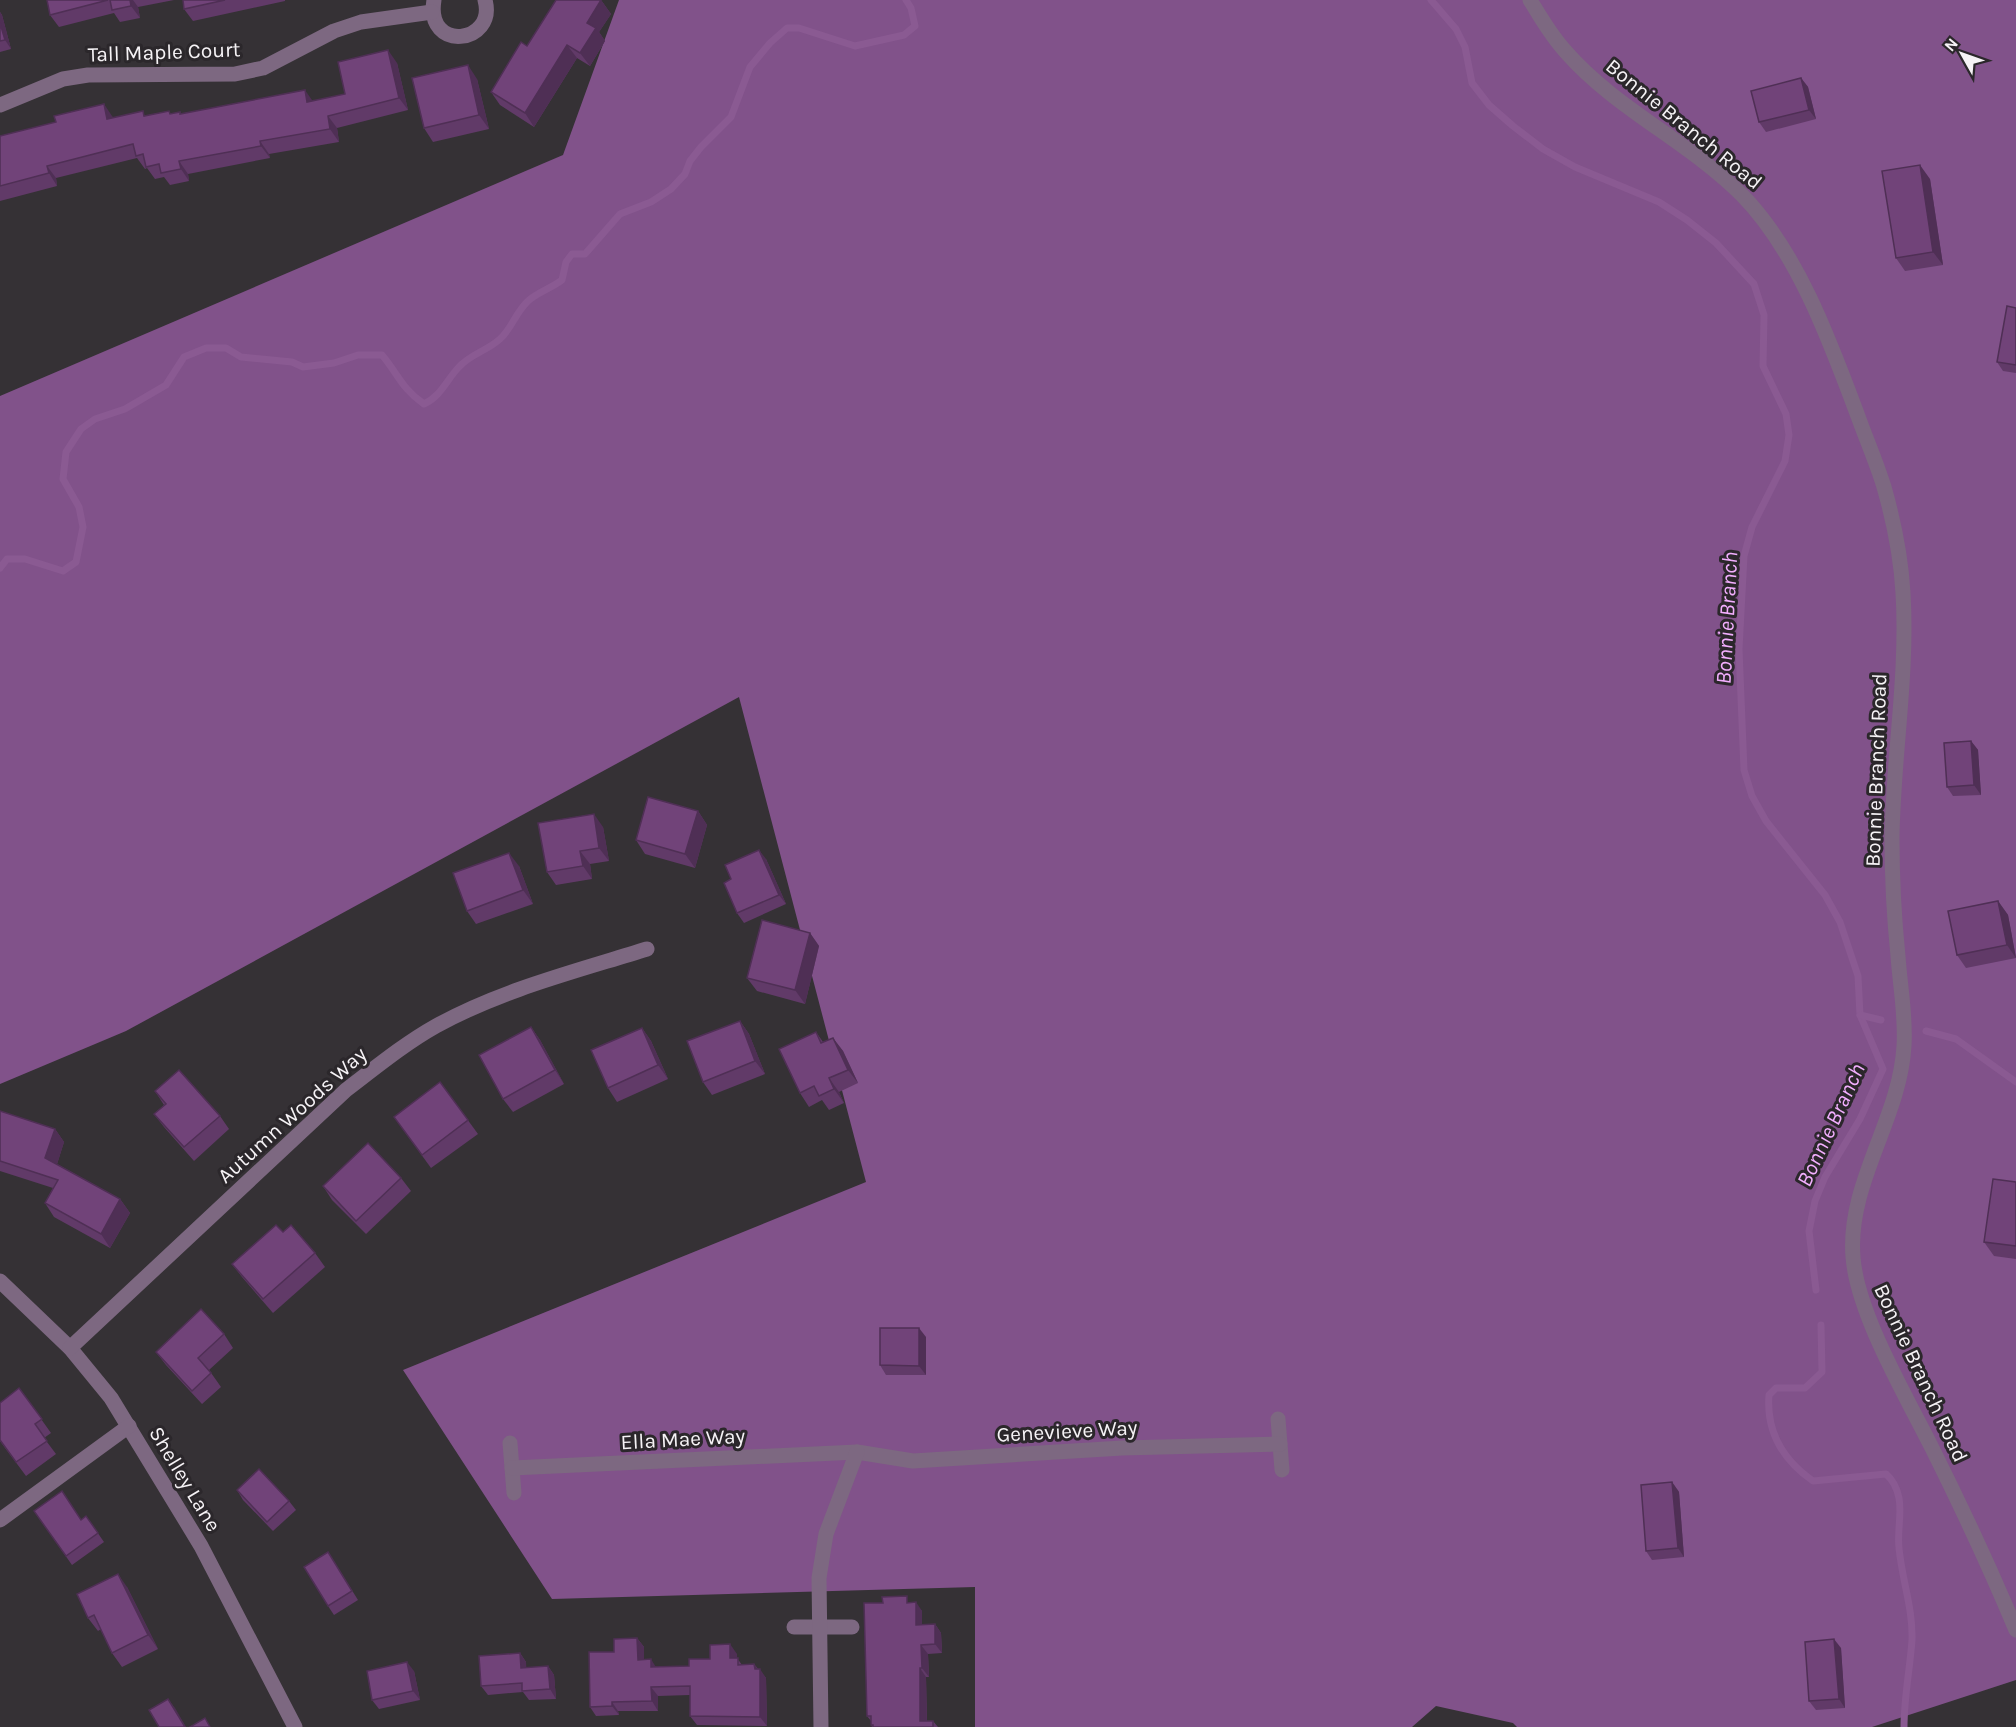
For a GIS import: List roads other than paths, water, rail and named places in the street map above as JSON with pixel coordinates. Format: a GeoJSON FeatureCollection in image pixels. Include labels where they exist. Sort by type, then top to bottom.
{"type":"FeatureCollection","features":[{"type":"Feature","properties":{"kind":"street","name":"Tall Maple Court"},"geometry":{"type":"LineString","coordinates":[[0,105],[63,79],[88,75],[236,74],[263,68],[334,31],[361,22],[433,6],[441,30],[461,38],[473,34],[482,26],[487,13],[485,0]]}},
{"type":"Feature","properties":{"kind":"street","name":"Bonnie Branch Road"},"geometry":{"type":"LineString","coordinates":[[1530,0],[1547,29],[1576,62],[1601,85],[1708,165],[1741,194],[1764,220],[1780,243],[1804,289],[1842,373],[1883,483],[1898,544],[1904,597],[1892,838],[1904,1049],[1897,1085],[1865,1175],[1854,1220],[1852,1253],[1857,1291],[1973,1530],[2016,1629]]}},
{"type":"Feature","properties":{"kind":"street","name":"Autumn Woods Way"},"geometry":{"type":"LineString","coordinates":[[70,1348],[346,1090],[393,1054],[436,1026],[483,1004],[542,982],[647,949]]}},
{"type":"Feature","properties":{"kind":"street","name":"Shelley Lane"},"geometry":{"type":"LineString","coordinates":[[0,1281],[70,1348],[111,1398],[201,1546],[295,1727]]}},
{"type":"Feature","properties":{"kind":"street"},"geometry":{"type":"LineString","coordinates":[[1278,1419],[1282,1470]]}},
{"type":"Feature","properties":{"kind":"street"},"geometry":{"type":"LineString","coordinates":[[0,1520],[129,1426]]}},
{"type":"Feature","properties":{"kind":"street"},"geometry":{"type":"LineString","coordinates":[[510,1443],[514,1494]]}},
{"type":"Feature","properties":{"kind":"street","name":"Genevieve Way"},"geometry":{"type":"LineString","coordinates":[[857,1452],[913,1461],[1122,1448],[1280,1444]]}},
{"type":"Feature","properties":{"kind":"street"},"geometry":{"type":"LineString","coordinates":[[822,1727],[819,1578],[826,1534],[857,1452]]}},
{"type":"Feature","properties":{"kind":"street","name":"Ella Mae Way"},"geometry":{"type":"LineString","coordinates":[[512,1468],[857,1452]]}},
{"type":"Feature","properties":{"kind":"street"},"geometry":{"type":"LineString","coordinates":[[794,1627],[852,1627]]}},
{"type":"Feature","properties":{"kind":"waterway"},"geometry":{"type":"LineString","coordinates":[[0,568],[7,559],[25,559],[63,571],[76,562],[83,527],[79,507],[63,479],[66,452],[81,429],[95,419],[125,409],[166,385],[184,357],[206,348],[226,348],[241,357],[292,362],[303,367],[334,363],[358,355],[382,355],[410,393],[424,404],[430,401],[463,363],[500,339],[530,299],[562,280],[566,262],[572,254],[585,254],[620,214],[651,202],[671,189],[685,174],[690,161],[701,147],[731,117],[750,67],[770,43],[787,28],[799,28],[855,46],[904,35],[915,26],[911,8],[906,0]]}},
{"type":"Feature","properties":{"kind":"waterway","name":"Bonnie Branch"},"geometry":{"type":"LineString","coordinates":[[1431,0],[1456,29],[1465,47],[1472,83],[1489,105],[1543,149],[1575,167],[1659,202],[1687,220],[1716,243],[1754,284],[1764,315],[1763,366],[1786,414],[1789,435],[1785,461],[1752,527],[1744,556],[1739,649],[1744,770],[1752,796],[1766,821],[1825,895],[1840,922],[1858,976],[1860,1015],[1883,1069],[1860,1119],[1825,1177],[1815,1201],[1809,1231],[1816,1290]]}},
{"type":"Feature","properties":{"kind":"waterway"},"geometry":{"type":"LineString","coordinates":[[1860,1015],[1881,1020]]}},
{"type":"Feature","properties":{"kind":"waterway"},"geometry":{"type":"LineString","coordinates":[[1926,1031],[1956,1039],[2016,1082]]}},
{"type":"Feature","properties":{"kind":"waterway"},"geometry":{"type":"LineString","coordinates":[[1821,1325],[1822,1372],[1805,1388],[1776,1388],[1769,1395],[1770,1422],[1785,1455],[1813,1481],[1886,1474],[1896,1488],[1900,1504],[1899,1548],[1912,1628],[1904,1727]]}}]}
